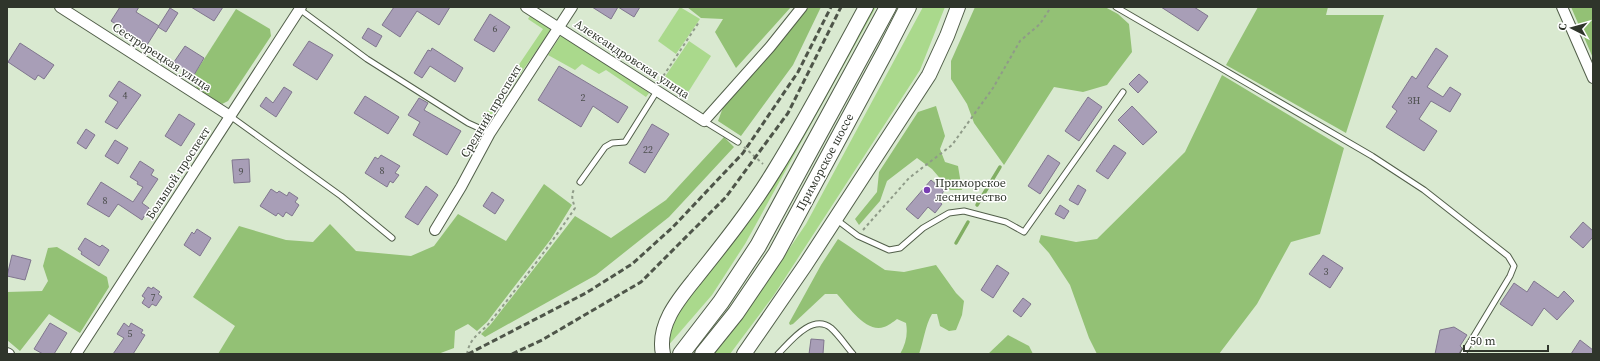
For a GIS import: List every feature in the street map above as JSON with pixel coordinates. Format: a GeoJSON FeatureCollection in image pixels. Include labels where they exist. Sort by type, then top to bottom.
{"type":"FeatureCollection","features":[{"type":"Feature","properties":{"kind":"main road","name":"Приморское шоссе"},"geometry":{"type":"LineString","coordinates":[[681,354],[721,302],[758,246],[888,7]]}},
{"type":"Feature","properties":{"kind":"main road","name":"Приморское шоссе"},"geometry":{"type":"LineString","coordinates":[[703,354],[736,313],[776,254],[908,7]]}},
{"type":"Feature","properties":{"kind":"street","name":"Сестрорецкая улица"},"geometry":{"type":"LineString","coordinates":[[60,7],[230,116]]}},
{"type":"Feature","properties":{"kind":"street","name":"Александровская улица"},"geometry":{"type":"LineString","coordinates":[[526,7],[704,121]]}},
{"type":"Feature","properties":{"kind":"street","name":"Средний проспект"},"geometry":{"type":"LineString","coordinates":[[435,230],[461,187],[490,133],[572,7]]}},
{"type":"Feature","properties":{"kind":"street"},"geometry":{"type":"LineString","coordinates":[[704,121],[770,47],[802,7]]}},
{"type":"Feature","properties":{"kind":"street"},"geometry":{"type":"LineString","coordinates":[[664,354],[661,345],[663,331],[672,310],[736,228],[774,172],[866,7]]}},
{"type":"Feature","properties":{"kind":"street"},"geometry":{"type":"LineString","coordinates":[[744,354],[929,75],[947,36],[958,7]]}},
{"type":"Feature","properties":{"kind":"street"},"geometry":{"type":"LineString","coordinates":[[1562,7],[1593,78]]}},
{"type":"Feature","properties":{"kind":"street","name":"Большой проспект"},"geometry":{"type":"LineString","coordinates":[[76,354],[299,8]]}},
{"type":"Feature","properties":{"kind":"lane"},"geometry":{"type":"LineString","coordinates":[[1116,7],[1372,156],[1424,190],[1508,256],[1514,266],[1510,276],[1463,354]]}},
{"type":"Feature","properties":{"kind":"lane"},"geometry":{"type":"LineString","coordinates":[[299,8],[367,59],[468,123],[490,133]]}},
{"type":"Feature","properties":{"kind":"lane"},"geometry":{"type":"LineString","coordinates":[[580,182],[605,147],[612,143],[625,142],[656,89]]}},
{"type":"Feature","properties":{"kind":"lane"},"geometry":{"type":"LineString","coordinates":[[835,218],[858,236],[889,250],[900,248],[923,228],[949,213],[964,211],[1006,222],[1024,232],[1123,92]]}},
{"type":"Feature","properties":{"kind":"lane"},"geometry":{"type":"LineString","coordinates":[[230,116],[341,196],[392,238]]}},
{"type":"Feature","properties":{"kind":"lane"},"geometry":{"type":"LineString","coordinates":[[704,121],[738,142]]}},
{"type":"Feature","properties":{"kind":"lane"},"geometry":{"type":"LineString","coordinates":[[778,354],[808,326],[818,324],[830,327],[853,354]]}},
{"type":"Feature","properties":{"kind":"path"},"geometry":{"type":"LineString","coordinates":[[858,236],[909,178],[952,145],[993,88],[1020,41],[1040,24],[1051,7]]}},
{"type":"Feature","properties":{"kind":"path"},"geometry":{"type":"LineString","coordinates":[[656,89],[699,22]]}},
{"type":"Feature","properties":{"kind":"path"},"geometry":{"type":"LineString","coordinates":[[738,142],[760,162],[774,172]]}},
{"type":"Feature","properties":{"kind":"path"},"geometry":{"type":"LineString","coordinates":[[467,354],[469,344],[489,324],[575,208],[572,200],[573,191],[580,182]]}},
{"type":"Feature","properties":{"kind":"green space"},"geometry":{"type":"Polygon","coordinates":[[[680,7],[700,19],[676,54],[658,41],[680,7]]]}},
{"type":"Feature","properties":{"kind":"green space"},"geometry":{"type":"Polygon","coordinates":[[[687,7],[791,7],[736,68],[715,32],[723,19],[701,18],[687,7]]]}},
{"type":"Feature","properties":{"kind":"green space"},"geometry":{"type":"Polygon","coordinates":[[[809,7],[821,7],[793,65],[741,136],[718,121],[725,102],[777,46],[809,7]]]}},
{"type":"Feature","properties":{"kind":"green space"},"geometry":{"type":"Polygon","coordinates":[[[873,7],[876,7],[745,244],[712,295],[667,347],[667,331],[873,7]]]}},
{"type":"Feature","properties":{"kind":"green space"},"geometry":{"type":"Polygon","coordinates":[[[923,7],[945,7],[920,70],[774,295],[730,354],[713,354],[742,318],[806,224],[923,7]]]}},
{"type":"Feature","properties":{"kind":"green space"},"geometry":{"type":"Polygon","coordinates":[[[975,7],[1105,7],[1118,14],[1129,24],[1132,52],[1107,85],[1083,92],[1054,87],[1004,165],[974,123],[967,104],[951,79],[951,61],[975,7]]]}},
{"type":"Feature","properties":{"kind":"green space"},"geometry":{"type":"Polygon","coordinates":[[[1258,7],[1328,7],[1326,15],[1384,15],[1346,133],[1226,65],[1258,7]]]}},
{"type":"Feature","properties":{"kind":"green space"},"geometry":{"type":"Polygon","coordinates":[[[1571,7],[1593,7],[1593,58],[1571,7]]]}},
{"type":"Feature","properties":{"kind":"green space"},"geometry":{"type":"Polygon","coordinates":[[[236,9],[270,29],[271,36],[228,101],[222,104],[198,90],[192,78],[236,9]]]}},
{"type":"Feature","properties":{"kind":"green space"},"geometry":{"type":"Polygon","coordinates":[[[531,14],[550,26],[551,30],[487,121],[482,119],[543,29],[528,19],[531,14]]]}},
{"type":"Feature","properties":{"kind":"green space"},"geometry":{"type":"Polygon","coordinates":[[[562,34],[649,93],[646,97],[606,70],[599,74],[582,64],[575,70],[548,55],[562,34]]]}},
{"type":"Feature","properties":{"kind":"green space"},"geometry":{"type":"Polygon","coordinates":[[[689,41],[711,56],[687,94],[664,78],[689,41]]]}},
{"type":"Feature","properties":{"kind":"green space"},"geometry":{"type":"Polygon","coordinates":[[[1222,75],[1344,148],[1320,234],[1291,242],[1257,304],[1219,354],[1097,354],[1089,338],[1070,285],[1049,253],[1039,242],[1041,235],[1076,242],[1097,239],[1185,152],[1222,75]]]}},
{"type":"Feature","properties":{"kind":"green space"},"geometry":{"type":"Polygon","coordinates":[[[936,106],[945,136],[940,149],[945,162],[958,166],[962,190],[950,190],[932,169],[917,158],[887,181],[880,201],[859,225],[855,219],[877,192],[879,172],[918,112],[936,106]]]}},
{"type":"Feature","properties":{"kind":"green space"},"geometry":{"type":"Polygon","coordinates":[[[724,137],[734,147],[669,217],[596,275],[485,337],[481,334],[491,324],[575,216],[611,238],[666,200],[724,137]]]}},
{"type":"Feature","properties":{"kind":"green space"},"geometry":{"type":"Polygon","coordinates":[[[544,184],[572,205],[551,239],[487,322],[477,331],[468,324],[455,331],[454,348],[438,354],[218,354],[235,326],[193,297],[239,226],[286,240],[313,242],[330,224],[356,251],[411,256],[434,246],[458,214],[506,241],[544,184]]]}},
{"type":"Feature","properties":{"kind":"green space"},"geometry":{"type":"Polygon","coordinates":[[[838,239],[885,270],[904,272],[936,265],[956,293],[964,301],[962,315],[956,330],[949,331],[940,326],[937,314],[932,314],[919,354],[900,354],[906,339],[906,323],[897,319],[884,327],[878,328],[871,326],[864,323],[837,294],[825,294],[793,324],[790,325],[789,323],[821,265],[838,239]]]}},
{"type":"Feature","properties":{"kind":"green space"},"geometry":{"type":"Polygon","coordinates":[[[57,247],[107,277],[109,287],[80,333],[49,314],[20,351],[7,340],[7,292],[42,291],[48,281],[43,266],[48,248],[57,247]]]}},
{"type":"Feature","properties":{"kind":"green space"},"geometry":{"type":"Polygon","coordinates":[[[1008,335],[1029,346],[1033,354],[988,354],[1008,335]]]}},
{"type":"Feature","properties":{"kind":"building"},"geometry":{"type":"Polygon","coordinates":[[[120,7],[139,7],[136,12],[159,26],[147,45],[111,21],[120,7]]]}},
{"type":"Feature","properties":{"kind":"building"},"geometry":{"type":"Polygon","coordinates":[[[191,7],[223,7],[214,21],[191,7]]]}},
{"type":"Feature","properties":{"kind":"building"},"geometry":{"type":"Polygon","coordinates":[[[394,7],[450,7],[439,25],[417,11],[400,37],[382,25],[394,7]]]}},
{"type":"Feature","properties":{"kind":"building"},"geometry":{"type":"Polygon","coordinates":[[[592,7],[618,7],[611,19],[592,7]]]}},
{"type":"Feature","properties":{"kind":"building"},"geometry":{"type":"Polygon","coordinates":[[[618,7],[640,7],[634,17],[618,7]]]}},
{"type":"Feature","properties":{"kind":"building"},"geometry":{"type":"Polygon","coordinates":[[[1161,7],[1194,7],[1208,16],[1198,31],[1161,7]]]}},
{"type":"Feature","properties":{"kind":"building"},"geometry":{"type":"Polygon","coordinates":[[[170,8],[178,13],[166,32],[158,27],[170,8]]]}},
{"type":"Feature","properties":{"kind":"building"},"geometry":{"type":"Polygon","coordinates":[[[490,14],[510,27],[494,52],[474,40],[490,14]]]}},
{"type":"Feature","properties":{"kind":"building"},"geometry":{"type":"Polygon","coordinates":[[[368,28],[382,36],[376,47],[362,38],[368,28]]]}},
{"type":"Feature","properties":{"kind":"building"},"geometry":{"type":"Polygon","coordinates":[[[309,41],[333,55],[317,80],[293,65],[309,41]]]}},
{"type":"Feature","properties":{"kind":"building"},"geometry":{"type":"Polygon","coordinates":[[[20,43],[54,65],[44,79],[38,75],[35,80],[8,62],[20,43]]]}},
{"type":"Feature","properties":{"kind":"building"},"geometry":{"type":"Polygon","coordinates":[[[185,46],[204,58],[194,75],[174,62],[185,46]]]}},
{"type":"Feature","properties":{"kind":"building"},"geometry":{"type":"Polygon","coordinates":[[[432,48],[463,68],[455,82],[430,66],[422,78],[414,73],[428,50],[431,51],[432,48]]]}},
{"type":"Feature","properties":{"kind":"building"},"geometry":{"type":"Polygon","coordinates":[[[1436,48],[1448,56],[1427,87],[1443,97],[1450,87],[1461,94],[1450,112],[1431,101],[1419,119],[1437,131],[1424,151],[1386,127],[1397,111],[1392,107],[1412,76],[1416,79],[1436,48]]]}},
{"type":"Feature","properties":{"kind":"building"},"geometry":{"type":"Polygon","coordinates":[[[559,66],[628,107],[618,123],[593,106],[581,127],[538,100],[559,66]]]}},
{"type":"Feature","properties":{"kind":"building"},"geometry":{"type":"Polygon","coordinates":[[[1139,74],[1148,82],[1138,93],[1129,84],[1139,74]]]}},
{"type":"Feature","properties":{"kind":"building"},"geometry":{"type":"Polygon","coordinates":[[[119,81],[141,95],[117,129],[105,122],[118,102],[109,96],[119,81]]]}},
{"type":"Feature","properties":{"kind":"building"},"geometry":{"type":"Polygon","coordinates":[[[284,87],[292,92],[276,117],[260,106],[266,97],[273,103],[284,87]]]}},
{"type":"Feature","properties":{"kind":"building"},"geometry":{"type":"Polygon","coordinates":[[[365,96],[399,117],[388,134],[354,113],[365,96]]]}},
{"type":"Feature","properties":{"kind":"building"},"geometry":{"type":"Polygon","coordinates":[[[1088,97],[1102,107],[1079,141],[1065,131],[1088,97]]]}},
{"type":"Feature","properties":{"kind":"building"},"geometry":{"type":"Polygon","coordinates":[[[419,98],[428,103],[424,110],[461,131],[447,155],[413,135],[420,122],[408,115],[419,98]]]}},
{"type":"Feature","properties":{"kind":"building"},"geometry":{"type":"Polygon","coordinates":[[[1132,106],[1157,132],[1143,145],[1118,120],[1132,106]]]}},
{"type":"Feature","properties":{"kind":"building"},"geometry":{"type":"Polygon","coordinates":[[[179,114],[195,124],[181,146],[165,136],[179,114]]]}},
{"type":"Feature","properties":{"kind":"building"},"geometry":{"type":"Polygon","coordinates":[[[652,124],[669,134],[645,173],[629,163],[652,124]]]}},
{"type":"Feature","properties":{"kind":"building"},"geometry":{"type":"Polygon","coordinates":[[[86,129],[95,135],[86,149],[77,143],[86,129]]]}},
{"type":"Feature","properties":{"kind":"building"},"geometry":{"type":"Polygon","coordinates":[[[115,140],[128,148],[118,164],[105,156],[115,140]]]}},
{"type":"Feature","properties":{"kind":"building"},"geometry":{"type":"Polygon","coordinates":[[[1114,145],[1126,153],[1108,179],[1096,171],[1114,145]]]}},
{"type":"Feature","properties":{"kind":"building"},"geometry":{"type":"Polygon","coordinates":[[[381,155],[400,166],[395,173],[399,175],[393,183],[390,181],[387,187],[365,173],[375,157],[378,159],[381,155]]]}},
{"type":"Feature","properties":{"kind":"building"},"geometry":{"type":"Polygon","coordinates":[[[1048,155],[1060,163],[1040,194],[1028,186],[1048,155]]]}},
{"type":"Feature","properties":{"kind":"building"},"geometry":{"type":"Polygon","coordinates":[[[249,159],[250,182],[234,183],[232,160],[249,159]]]}},
{"type":"Feature","properties":{"kind":"building"},"geometry":{"type":"Polygon","coordinates":[[[140,161],[154,170],[151,175],[158,179],[142,203],[149,208],[142,220],[118,204],[109,217],[87,204],[101,182],[133,202],[143,187],[137,184],[138,182],[130,177],[140,161]]]}},
{"type":"Feature","properties":{"kind":"building"},"geometry":{"type":"Polygon","coordinates":[[[931,180],[944,191],[937,200],[942,204],[935,213],[928,207],[918,219],[906,209],[931,180]]]}},
{"type":"Feature","properties":{"kind":"building"},"geometry":{"type":"Polygon","coordinates":[[[1078,185],[1086,190],[1078,205],[1069,200],[1078,185]]]}},
{"type":"Feature","properties":{"kind":"building"},"geometry":{"type":"Polygon","coordinates":[[[426,186],[438,195],[418,225],[405,217],[426,186]]]}},
{"type":"Feature","properties":{"kind":"building"},"geometry":{"type":"Polygon","coordinates":[[[271,189],[277,193],[279,191],[287,196],[289,192],[298,198],[295,202],[299,205],[292,216],[286,212],[283,217],[278,213],[276,216],[260,206],[271,189]]]}},
{"type":"Feature","properties":{"kind":"building"},"geometry":{"type":"Polygon","coordinates":[[[492,192],[504,200],[495,214],[483,206],[492,192]]]}},
{"type":"Feature","properties":{"kind":"building"},"geometry":{"type":"Polygon","coordinates":[[[1060,205],[1069,211],[1064,219],[1055,214],[1060,205]]]}},
{"type":"Feature","properties":{"kind":"building"},"geometry":{"type":"Polygon","coordinates":[[[1583,222],[1593,231],[1593,237],[1583,248],[1570,237],[1583,222]]]}},
{"type":"Feature","properties":{"kind":"building"},"geometry":{"type":"Polygon","coordinates":[[[197,229],[211,238],[200,256],[184,245],[192,232],[194,234],[197,229]]]}},
{"type":"Feature","properties":{"kind":"building"},"geometry":{"type":"Polygon","coordinates":[[[85,238],[100,247],[102,245],[109,250],[99,266],[81,254],[82,252],[78,249],[85,238]]]}},
{"type":"Feature","properties":{"kind":"building"},"geometry":{"type":"Polygon","coordinates":[[[12,255],[31,260],[25,280],[7,276],[12,255]]]}},
{"type":"Feature","properties":{"kind":"building"},"geometry":{"type":"Polygon","coordinates":[[[1323,255],[1343,268],[1330,288],[1309,274],[1323,255]]]}},
{"type":"Feature","properties":{"kind":"building"},"geometry":{"type":"Polygon","coordinates":[[[997,265],[1009,273],[993,298],[981,290],[997,265]]]}},
{"type":"Feature","properties":{"kind":"building"},"geometry":{"type":"Polygon","coordinates":[[[1534,281],[1558,298],[1564,291],[1574,301],[1557,320],[1544,308],[1532,326],[1500,304],[1514,283],[1527,292],[1534,281]]]}},
{"type":"Feature","properties":{"kind":"building"},"geometry":{"type":"Polygon","coordinates":[[[148,287],[152,289],[153,287],[160,292],[158,294],[162,297],[156,306],[152,304],[149,308],[142,303],[145,298],[142,296],[148,287]]]}},
{"type":"Feature","properties":{"kind":"building"},"geometry":{"type":"Polygon","coordinates":[[[1023,298],[1031,304],[1021,317],[1013,311],[1023,298]]]}},
{"type":"Feature","properties":{"kind":"building"},"geometry":{"type":"Polygon","coordinates":[[[50,323],[67,333],[54,354],[43,354],[34,349],[50,323]]]}},
{"type":"Feature","properties":{"kind":"building"},"geometry":{"type":"Polygon","coordinates":[[[124,323],[129,327],[131,323],[143,330],[141,333],[145,335],[133,354],[113,354],[124,338],[117,334],[124,323]]]}},
{"type":"Feature","properties":{"kind":"building"},"geometry":{"type":"Polygon","coordinates":[[[1454,327],[1467,335],[1460,346],[1462,348],[1459,354],[1435,354],[1440,330],[1454,327]]]}},
{"type":"Feature","properties":{"kind":"building"},"geometry":{"type":"Polygon","coordinates":[[[811,339],[824,340],[823,354],[809,354],[811,339]]]}},
{"type":"Feature","properties":{"kind":"building"},"geometry":{"type":"Polygon","coordinates":[[[1580,340],[1593,350],[1593,354],[1571,354],[1580,340]]]}},
{"type":"Feature","properties":{"kind":"waterway"},"geometry":{"type":"LineString","coordinates":[[977,205],[1000,167]]}},
{"type":"Feature","properties":{"kind":"waterway"},"geometry":{"type":"LineString","coordinates":[[956,243],[968,222]]}},
{"type":"Feature","properties":{"kind":"railway"},"geometry":{"type":"LineString","coordinates":[[468,354],[586,293],[632,264],[672,228],[743,153],[798,72],[831,7]]}},
{"type":"Feature","properties":{"kind":"railway"},"geometry":{"type":"LineString","coordinates":[[512,354],[542,340],[641,282],[726,197],[788,113],[841,7]]}},
{"type":"Feature","properties":{"kind":"place","name":"Приморское лесничество"},"geometry":{"type":"Point","coordinates":[927,190]}}]}
